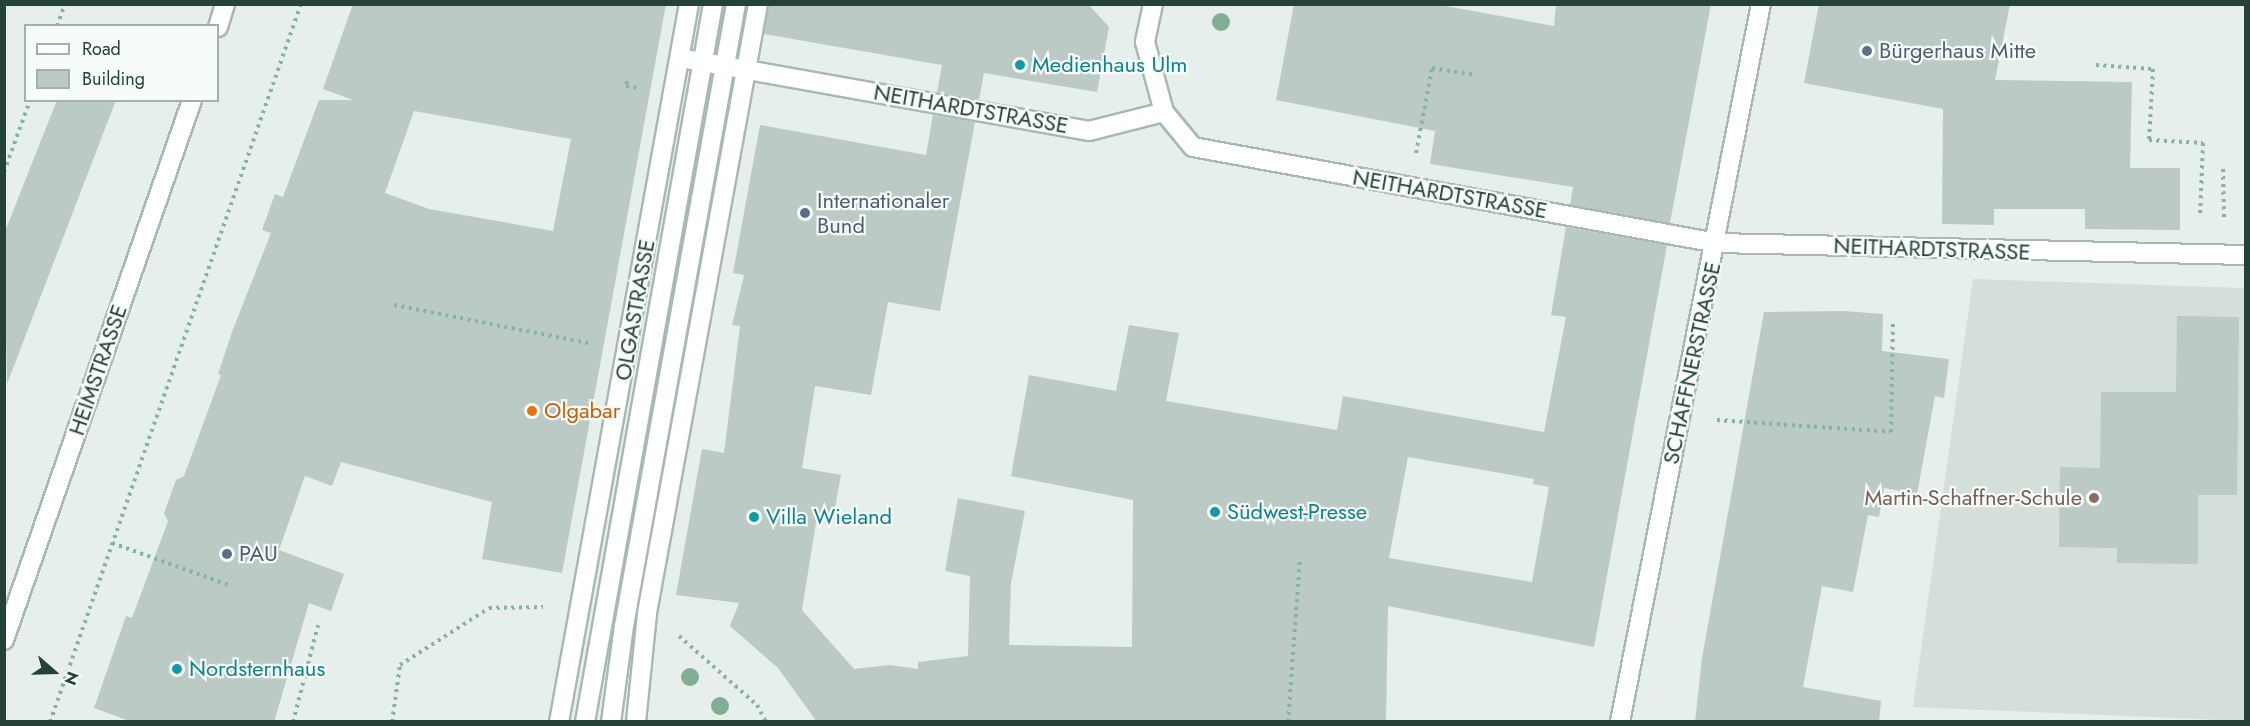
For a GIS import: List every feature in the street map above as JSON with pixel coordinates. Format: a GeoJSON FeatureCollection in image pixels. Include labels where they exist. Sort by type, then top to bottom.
{"type":"FeatureCollection","features":[{"type":"Feature","properties":{"kind":"street"},"geometry":{"type":"LineString","coordinates":[[219,24],[225,4]]}},
{"type":"Feature","properties":{"kind":"street","name":"OLGASTRASSE"},"geometry":{"type":"LineString","coordinates":[[559,722],[628,352],[689,4]]}},
{"type":"Feature","properties":{"kind":"street"},"geometry":{"type":"LineString","coordinates":[[585,722],[713,4]]}},
{"type":"Feature","properties":{"kind":"street"},"geometry":{"type":"LineString","coordinates":[[611,722],[624,626],[736,4]]}},
{"type":"Feature","properties":{"kind":"street"},"geometry":{"type":"LineString","coordinates":[[636,722],[647,613],[758,4]]}},
{"type":"Feature","properties":{"kind":"street"},"geometry":{"type":"LineString","coordinates":[[1153,4],[1145,42],[1164,112]]}},
{"type":"Feature","properties":{"kind":"street","name":"SCHAFFNERSTRASSE"},"geometry":{"type":"LineString","coordinates":[[1620,722],[1680,414],[1717,243],[1761,4]]}},
{"type":"Feature","properties":{"kind":"street","name":"NEITHARDTSTRASSE"},"geometry":{"type":"LineString","coordinates":[[680,58],[1089,130],[1164,112],[1193,147],[1717,243],[1966,251],[2246,255]]}},
{"type":"Feature","properties":{"kind":"street","name":"HEIMSTRASSE"},"geometry":{"type":"LineString","coordinates":[[4,640],[191,102]]}},
{"type":"Feature","properties":{"kind":"path"},"geometry":{"type":"LineString","coordinates":[[58,24],[65,4]]}},
{"type":"Feature","properties":{"kind":"path"},"geometry":{"type":"LineString","coordinates":[[50,722],[301,4]]}},
{"type":"Feature","properties":{"kind":"path"},"geometry":{"type":"LineString","coordinates":[[2096,65],[2153,69],[2150,140],[2203,143],[2198,255]]}},
{"type":"Feature","properties":{"kind":"path"},"geometry":{"type":"LineString","coordinates":[[1410,186],[1432,68],[1475,75]]}},
{"type":"Feature","properties":{"kind":"path"},"geometry":{"type":"LineString","coordinates":[[4,172],[29,102]]}},
{"type":"Feature","properties":{"kind":"path"},"geometry":{"type":"LineString","coordinates":[[2223,169],[2225,255]]}},
{"type":"Feature","properties":{"kind":"path"},"geometry":{"type":"LineString","coordinates":[[394,305],[628,352]]}},
{"type":"Feature","properties":{"kind":"path"},"geometry":{"type":"LineString","coordinates":[[1680,414],[1750,425],[1891,432],[1893,322]]}},
{"type":"Feature","properties":{"kind":"path"},"geometry":{"type":"LineString","coordinates":[[112,543],[231,586]]}},
{"type":"Feature","properties":{"kind":"path"},"geometry":{"type":"LineString","coordinates":[[1288,722],[1300,559]]}},
{"type":"Feature","properties":{"kind":"path"},"geometry":{"type":"LineString","coordinates":[[392,722],[400,665],[489,608],[580,606]]}},
{"type":"Feature","properties":{"kind":"path"},"geometry":{"type":"LineString","coordinates":[[647,613],[709,661],[757,705],[766,722]]}},
{"type":"Feature","properties":{"kind":"path"},"geometry":{"type":"LineString","coordinates":[[293,722],[318,625]]}},
{"type":"Feature","properties":{"kind":"shaded area","name":"Martin-Schaffner-Schule"},"geometry":{"type":"Polygon","coordinates":[[[1973,279],[2245,288],[2245,721],[1913,707],[1973,279]]]}},
{"type":"Feature","properties":{"kind":"building"},"geometry":{"type":"Polygon","coordinates":[[[353,4],[666,4],[562,573],[482,559],[492,502],[341,462],[332,486],[305,476],[279,550],[344,574],[331,611],[309,603],[274,722],[132,722],[94,708],[126,616],[132,618],[168,521],[164,513],[176,480],[184,476],[221,375],[218,374],[232,332],[271,233],[262,230],[275,194],[283,197],[319,100],[353,100],[323,89],[353,4]],[[414,111],[385,193],[429,209],[553,231],[571,139],[414,111]]]}},
{"type":"Feature","properties":{"kind":"building","name":"Medienhaus Ulm"},"geometry":{"type":"Polygon","coordinates":[[[769,4],[1088,4],[1109,27],[1097,92],[984,73],[979,100],[937,92],[942,65],[764,34],[769,4]]]}},
{"type":"Feature","properties":{"kind":"building"},"geometry":{"type":"Polygon","coordinates":[[[1294,4],[1435,4],[1554,26],[1556,4],[1711,4],[1670,223],[1570,205],[1573,187],[1430,164],[1435,131],[1276,100],[1294,4]]]}},
{"type":"Feature","properties":{"kind":"building"},"geometry":{"type":"Polygon","coordinates":[[[1819,4],[2010,4],[1995,80],[2132,82],[2130,168],[2180,168],[2180,230],[2085,229],[2085,209],[1994,209],[1994,225],[1942,224],[1943,109],[1804,83],[1819,4]]]}},
{"type":"Feature","properties":{"kind":"building"},"geometry":{"type":"Polygon","coordinates":[[[56,102],[115,102],[7,384],[4,234],[56,102]]]}},
{"type":"Feature","properties":{"kind":"building"},"geometry":{"type":"Polygon","coordinates":[[[933,115],[975,122],[940,311],[888,302],[871,395],[815,386],[802,468],[841,475],[833,519],[817,516],[802,610],[854,669],[890,665],[918,669],[918,662],[968,656],[970,576],[945,571],[958,498],[1025,511],[1011,583],[1009,645],[1132,647],[1133,500],[1011,476],[1029,375],[1116,391],[1129,325],[1179,333],[1166,401],[1337,430],[1343,396],[1544,432],[1566,317],[1551,315],[1566,227],[1667,245],[1594,647],[1388,606],[1386,722],[817,722],[778,668],[730,626],[739,603],[676,595],[702,449],[724,453],[740,326],[732,325],[744,275],[733,273],[760,125],[926,155],[933,115]],[[1408,457],[1389,558],[1532,582],[1549,487],[1533,484],[1534,479],[1408,457]]]}},
{"type":"Feature","properties":{"kind":"building"},"geometry":{"type":"Polygon","coordinates":[[[1844,311],[1883,314],[1882,351],[1949,359],[1944,398],[1935,396],[1917,494],[1884,488],[1879,517],[1868,515],[1853,592],[1822,586],[1803,687],[1881,701],[1879,722],[1695,722],[1702,658],[1764,312],[1844,311]]]}},
{"type":"Feature","properties":{"kind":"building"},"geometry":{"type":"Polygon","coordinates":[[[2177,316],[2239,317],[2237,495],[2198,495],[2198,564],[2117,563],[2117,548],[2059,547],[2060,467],[2100,468],[2101,392],[2176,392],[2177,316]]]}},
{"type":"Feature","properties":{"kind":"place","name":"Bürgerhaus Mitte"},"geometry":{"type":"Point","coordinates":[1867,51]}},
{"type":"Feature","properties":{"kind":"place","name":"Medienhaus Ulm"},"geometry":{"type":"Point","coordinates":[1020,65]}},
{"type":"Feature","properties":{"kind":"place","name":"Internationaler Bund"},"geometry":{"type":"Point","coordinates":[805,213]}},
{"type":"Feature","properties":{"kind":"place","name":"Olgabar"},"geometry":{"type":"Point","coordinates":[532,411]}},
{"type":"Feature","properties":{"kind":"place","name":"Martin-Schaffner-Schule"},"geometry":{"type":"Point","coordinates":[2094,498]}},
{"type":"Feature","properties":{"kind":"place","name":"Südwest-Presse"},"geometry":{"type":"Point","coordinates":[1215,512]}},
{"type":"Feature","properties":{"kind":"place","name":"Villa Wieland"},"geometry":{"type":"Point","coordinates":[754,517]}},
{"type":"Feature","properties":{"kind":"place","name":"PAU"},"geometry":{"type":"Point","coordinates":[227,554]}},
{"type":"Feature","properties":{"kind":"place","name":"Nordsternhaus"},"geometry":{"type":"Point","coordinates":[177,669]}}]}
